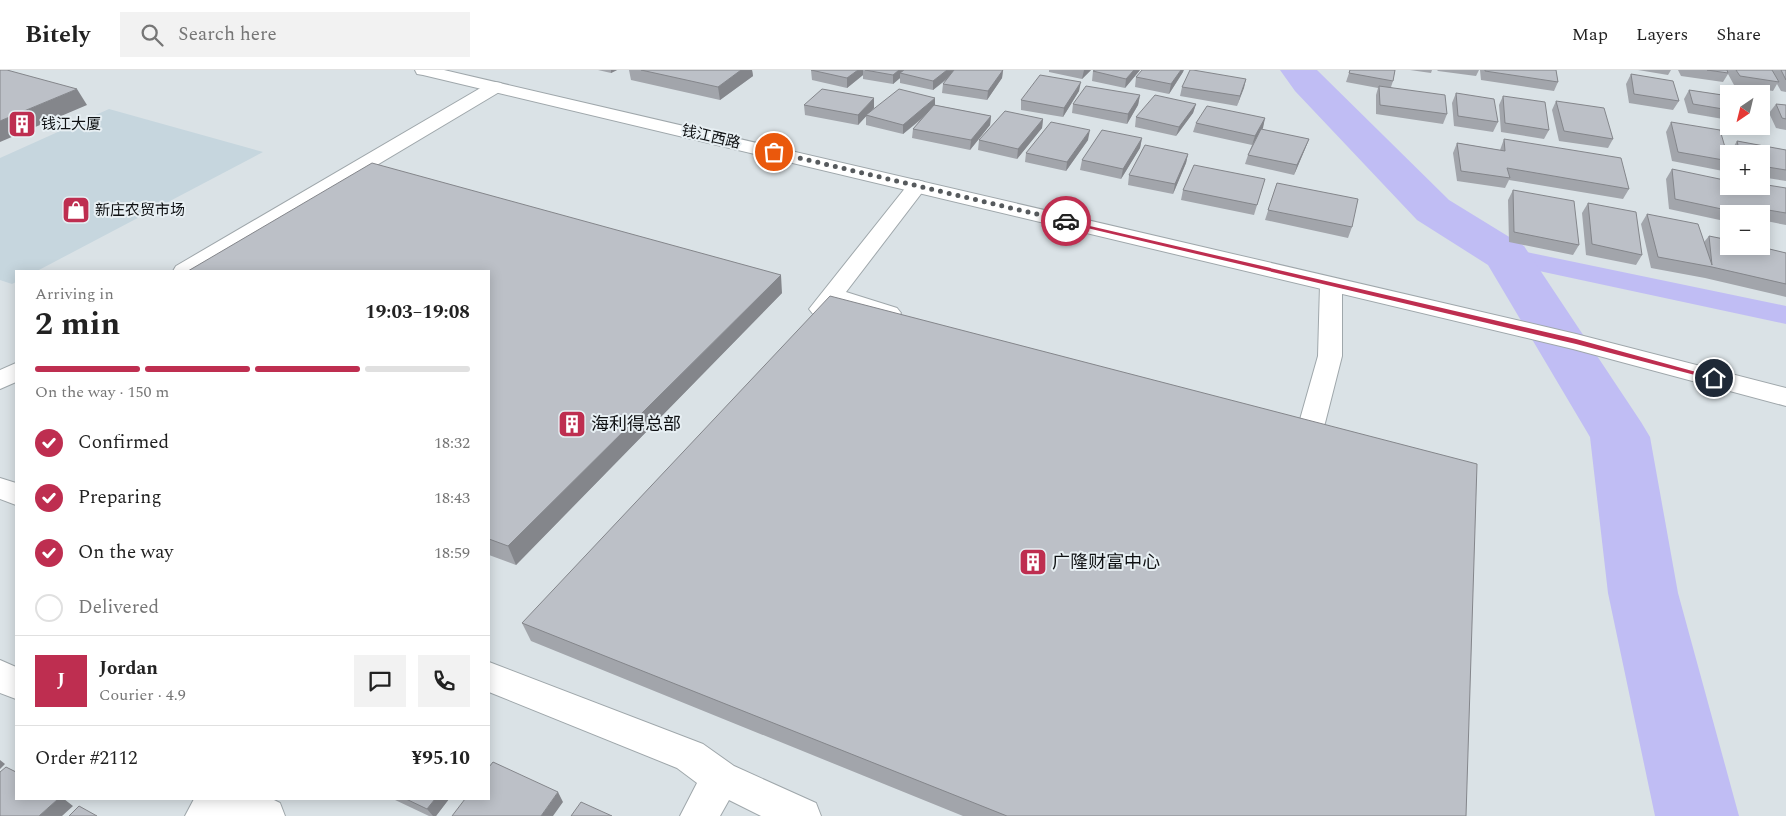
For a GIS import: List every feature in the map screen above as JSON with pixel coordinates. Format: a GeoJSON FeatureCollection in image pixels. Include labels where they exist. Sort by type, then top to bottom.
{"type":"FeatureCollection","features":[{"type":"Feature","properties":{"kind":"main road","name":"钱江西路"},"geometry":{"type":"LineString","coordinates":[[424,70],[1576,342],[1786,397]]}},
{"type":"Feature","properties":{"kind":"main road"},"geometry":{"type":"LineString","coordinates":[[186,270],[495,87]]}},
{"type":"Feature","properties":{"kind":"main road"},"geometry":{"type":"LineString","coordinates":[[806,326],[833,296],[916,186]]}},
{"type":"Feature","properties":{"kind":"main road"},"geometry":{"type":"LineString","coordinates":[[1312,423],[1330,356],[1331,285]]}},
{"type":"Feature","properties":{"kind":"main road"},"geometry":{"type":"LineString","coordinates":[[833,296],[909,319]]}},
{"type":"Feature","properties":{"kind":"main road"},"geometry":{"type":"LineString","coordinates":[[0,381],[15,372]]}},
{"type":"Feature","properties":{"kind":"main road"},"geometry":{"type":"LineString","coordinates":[[1284,416],[1312,423],[1338,434]]}},
{"type":"Feature","properties":{"kind":"main road"},"geometry":{"type":"LineString","coordinates":[[0,488],[15,494]]}},
{"type":"Feature","properties":{"kind":"main road"},"geometry":{"type":"LineString","coordinates":[[0,675],[15,683]]}},
{"type":"Feature","properties":{"kind":"main road"},"geometry":{"type":"LineString","coordinates":[[490,678],[690,756],[721,778],[802,816]]}},
{"type":"Feature","properties":{"kind":"main road"},"geometry":{"type":"LineString","coordinates":[[699,816],[721,778]]}},
{"type":"Feature","properties":{"kind":"main road"},"geometry":{"type":"LineString","coordinates":[[204,816],[219,800]]}},
{"type":"Feature","properties":{"kind":"main road"},"geometry":{"type":"LineString","coordinates":[[235,800],[266,816]]}},
{"type":"Feature","properties":{"kind":"shaded area","name":"新庄农贸市场"},"geometry":{"type":"Polygon","coordinates":[[[109,109],[263,152],[39,270],[15,270],[15,282],[12,284],[0,280],[0,158],[109,109]]]}},
{"type":"Feature","properties":{"kind":"building"},"geometry":{"type":"Polygon","coordinates":[[[0,70],[7,70],[77,89],[0,121],[0,70]]]}},
{"type":"Feature","properties":{"kind":"building"},"geometry":{"type":"Polygon","coordinates":[[[641,70],[741,70],[718,87],[641,70]]]}},
{"type":"Feature","properties":{"kind":"building"},"geometry":{"type":"Polygon","coordinates":[[[811,70],[858,70],[847,78],[811,70]]]}},
{"type":"Feature","properties":{"kind":"building"},"geometry":{"type":"Polygon","coordinates":[[[865,70],[899,70],[893,75],[865,70]]]}},
{"type":"Feature","properties":{"kind":"building"},"geometry":{"type":"Polygon","coordinates":[[[904,70],[947,70],[933,81],[900,73],[904,70]]]}},
{"type":"Feature","properties":{"kind":"building"},"geometry":{"type":"Polygon","coordinates":[[[954,70],[1003,70],[988,91],[943,84],[954,70]]]}},
{"type":"Feature","properties":{"kind":"building"},"geometry":{"type":"Polygon","coordinates":[[[1134,70],[1126,79],[1093,71],[1134,70]]]}},
{"type":"Feature","properties":{"kind":"building"},"geometry":{"type":"Polygon","coordinates":[[[1142,70],[1181,70],[1171,84],[1136,77],[1142,70]]]}},
{"type":"Feature","properties":{"kind":"building"},"geometry":{"type":"Polygon","coordinates":[[[1190,70],[1246,79],[1240,96],[1182,87],[1190,70]]]}},
{"type":"Feature","properties":{"kind":"building"},"geometry":{"type":"Polygon","coordinates":[[[1350,70],[1395,70],[1393,81],[1349,73],[1350,70]]]}},
{"type":"Feature","properties":{"kind":"building"},"geometry":{"type":"Polygon","coordinates":[[[1556,70],[1558,82],[1485,71],[1556,70]]]}},
{"type":"Feature","properties":{"kind":"building"},"geometry":{"type":"Polygon","coordinates":[[[1707,70],[1727,70],[1728,73],[1707,70]]]}},
{"type":"Feature","properties":{"kind":"building"},"geometry":{"type":"Polygon","coordinates":[[[1736,70],[1772,70],[1779,82],[1740,76],[1736,70]]]}},
{"type":"Feature","properties":{"kind":"building"},"geometry":{"type":"Polygon","coordinates":[[[1781,70],[1786,70],[1786,80],[1781,70]]]}},
{"type":"Feature","properties":{"kind":"building"},"geometry":{"type":"Polygon","coordinates":[[[1631,74],[1673,81],[1679,101],[1634,94],[1631,74]]]}},
{"type":"Feature","properties":{"kind":"building"},"geometry":{"type":"Polygon","coordinates":[[[1040,75],[1081,82],[1064,108],[1021,100],[1040,75]]]}},
{"type":"Feature","properties":{"kind":"building"},"geometry":{"type":"Polygon","coordinates":[[[1086,86],[1140,95],[1128,114],[1073,104],[1086,86]]]}},
{"type":"Feature","properties":{"kind":"building"},"geometry":{"type":"Polygon","coordinates":[[[1379,86],[1445,95],[1447,114],[1380,105],[1379,86]]]}},
{"type":"Feature","properties":{"kind":"building"},"geometry":{"type":"Polygon","coordinates":[[[822,89],[874,98],[858,115],[804,105],[822,89]]]}},
{"type":"Feature","properties":{"kind":"building"},"geometry":{"type":"Polygon","coordinates":[[[899,89],[935,98],[903,125],[866,115],[899,89]]]}},
{"type":"Feature","properties":{"kind":"building"},"geometry":{"type":"Polygon","coordinates":[[[1689,90],[1720,95],[1720,108],[1693,104],[1689,90]]]}},
{"type":"Feature","properties":{"kind":"building"},"geometry":{"type":"Polygon","coordinates":[[[1456,93],[1494,99],[1498,122],[1458,116],[1456,93]]]}},
{"type":"Feature","properties":{"kind":"building"},"geometry":{"type":"Polygon","coordinates":[[[1155,95],[1196,104],[1179,127],[1136,117],[1155,95]]]}},
{"type":"Feature","properties":{"kind":"building"},"geometry":{"type":"Polygon","coordinates":[[[1503,96],[1545,102],[1549,130],[1505,123],[1503,96]]]}},
{"type":"Feature","properties":{"kind":"building"},"geometry":{"type":"Polygon","coordinates":[[[1556,101],[1604,108],[1613,139],[1564,131],[1556,101]]]}},
{"type":"Feature","properties":{"kind":"building"},"geometry":{"type":"Polygon","coordinates":[[[1776,104],[1786,105],[1786,119],[1782,118],[1776,104]]]}},
{"type":"Feature","properties":{"kind":"building"},"geometry":{"type":"Polygon","coordinates":[[[934,105],[991,116],[971,140],[913,129],[934,105]]]}},
{"type":"Feature","properties":{"kind":"building"},"geometry":{"type":"Polygon","coordinates":[[[1207,106],[1265,118],[1255,136],[1196,123],[1207,106]]]}},
{"type":"Feature","properties":{"kind":"building"},"geometry":{"type":"Polygon","coordinates":[[[1005,111],[1043,119],[1018,149],[979,140],[1005,111]]]}},
{"type":"Feature","properties":{"kind":"building"},"geometry":{"type":"Polygon","coordinates":[[[1051,122],[1090,130],[1067,162],[1026,153],[1051,122]]]}},
{"type":"Feature","properties":{"kind":"building"},"geometry":{"type":"Polygon","coordinates":[[[1671,122],[1720,130],[1724,145],[1720,145],[1720,159],[1678,152],[1671,122]]]}},
{"type":"Feature","properties":{"kind":"building"},"geometry":{"type":"Polygon","coordinates":[[[1261,129],[1309,139],[1297,165],[1248,155],[1261,129]]]}},
{"type":"Feature","properties":{"kind":"building"},"geometry":{"type":"Polygon","coordinates":[[[1102,130],[1142,138],[1123,169],[1082,160],[1102,130]]]}},
{"type":"Feature","properties":{"kind":"building"},"geometry":{"type":"Polygon","coordinates":[[[1504,139],[1621,158],[1629,189],[1507,168],[1510,178],[1461,171],[1457,143],[1505,151],[1504,139]]]}},
{"type":"Feature","properties":{"kind":"building"},"geometry":{"type":"Polygon","coordinates":[[[1737,141],[1759,145],[1738,145],[1737,141]]]}},
{"type":"Feature","properties":{"kind":"building"},"geometry":{"type":"Polygon","coordinates":[[[1145,145],[1188,154],[1175,184],[1129,175],[1145,145]]]}},
{"type":"Feature","properties":{"kind":"building"},"geometry":{"type":"Polygon","coordinates":[[[1770,147],[1786,150],[1786,170],[1770,167],[1770,147]]]}},
{"type":"Feature","properties":{"kind":"building","name":"海利得总部"},"geometry":{"type":"Polygon","coordinates":[[[372,163],[781,275],[508,546],[490,539],[490,270],[190,270],[372,163]]]}},
{"type":"Feature","properties":{"kind":"building"},"geometry":{"type":"Polygon","coordinates":[[[1194,165],[1265,179],[1257,205],[1183,190],[1194,165]]]}},
{"type":"Feature","properties":{"kind":"building"},"geometry":{"type":"Polygon","coordinates":[[[1672,169],[1720,179],[1720,195],[1770,195],[1770,185],[1786,188],[1786,213],[1770,210],[1770,205],[1720,205],[1720,209],[1675,199],[1672,169]]]}},
{"type":"Feature","properties":{"kind":"building"},"geometry":{"type":"Polygon","coordinates":[[[1277,183],[1358,199],[1352,227],[1268,210],[1277,183]]]}},
{"type":"Feature","properties":{"kind":"building"},"geometry":{"type":"Polygon","coordinates":[[[1513,190],[1574,201],[1579,245],[1514,232],[1513,190]]]}},
{"type":"Feature","properties":{"kind":"building"},"geometry":{"type":"Polygon","coordinates":[[[1588,203],[1636,212],[1642,255],[1592,244],[1588,203]]]}},
{"type":"Feature","properties":{"kind":"building"},"geometry":{"type":"Polygon","coordinates":[[[1647,214],[1698,224],[1712,265],[1709,236],[1720,238],[1720,255],[1770,255],[1770,249],[1786,253],[1786,284],[1712,267],[1658,257],[1647,214]]]}},
{"type":"Feature","properties":{"kind":"building","name":"广隆财富中心"},"geometry":{"type":"Polygon","coordinates":[[[830,296],[1477,464],[1466,816],[1007,816],[522,623],[830,296]]]}},
{"type":"Feature","properties":{"kind":"building"},"geometry":{"type":"Polygon","coordinates":[[[493,762],[558,792],[541,816],[452,816],[464,800],[490,800],[490,766],[493,762]]]}},
{"type":"Feature","properties":{"kind":"building"},"geometry":{"type":"Polygon","coordinates":[[[6,767],[15,772],[15,800],[57,800],[39,816],[0,816],[0,772],[6,767]]]}},
{"type":"Feature","properties":{"kind":"building"},"geometry":{"type":"Polygon","coordinates":[[[408,800],[434,800],[427,809],[408,800]]]}},
{"type":"Feature","properties":{"kind":"building"},"geometry":{"type":"Polygon","coordinates":[[[581,802],[612,816],[571,816],[581,802]]]}},
{"type":"Feature","properties":{"kind":"building"},"geometry":{"type":"Polygon","coordinates":[[[79,806],[97,816],[69,816],[79,806]]]}},
{"type":"Feature","properties":{"kind":"waterway"},"geometry":{"type":"LineString","coordinates":[[1298,70],[1308,83],[1433,210],[1507,256],[1620,437],[1643,593],[1697,816]]}},
{"type":"Feature","properties":{"kind":"waterway"},"geometry":{"type":"LineString","coordinates":[[1507,256],[1786,315]]}},
{"type":"Feature","properties":{"kind":"way so far"},"geometry":{"type":"LineString","coordinates":[[774,152],[1066,221]]}},
{"type":"Feature","properties":{"kind":"place","name":"钱江大厦"},"geometry":{"type":"Point","coordinates":[22,124]}},
{"type":"Feature","properties":{"kind":"place","name":"新庄农贸市场"},"geometry":{"type":"Point","coordinates":[76,210]}},
{"type":"Feature","properties":{"kind":"place","name":"海利得总部"},"geometry":{"type":"Point","coordinates":[572,424]}},
{"type":"Feature","properties":{"kind":"place","name":"广隆财富中心"},"geometry":{"type":"Point","coordinates":[1033,562]}},
{"type":"Feature","properties":{"kind":"route"},"geometry":{"type":"LineString","coordinates":[[1066,221],[1576,342],[1714,378]]}}]}
